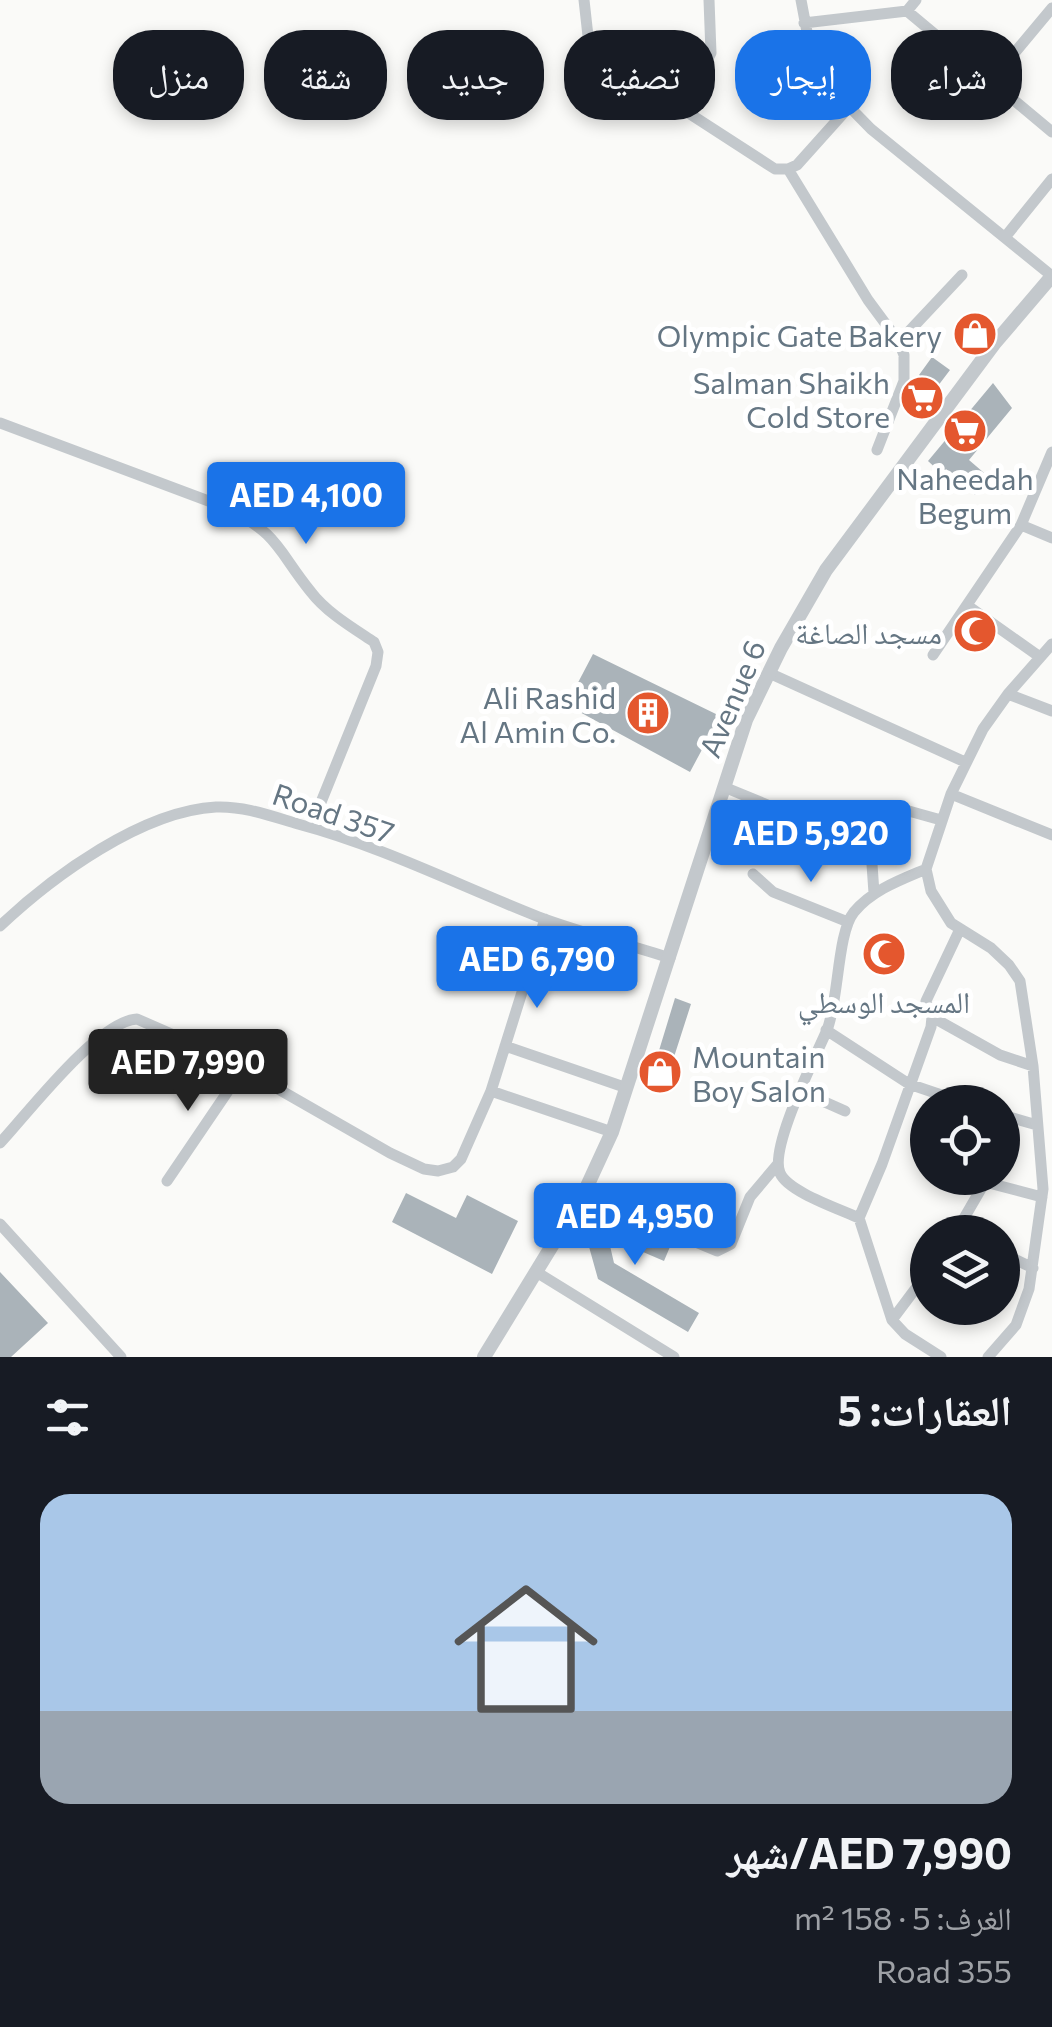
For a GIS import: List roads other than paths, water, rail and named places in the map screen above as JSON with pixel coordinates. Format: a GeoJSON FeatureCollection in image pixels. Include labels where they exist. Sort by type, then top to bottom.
{"type":"FeatureCollection","features":[{"type":"Feature","properties":{"kind":"street"},"geometry":{"type":"LineString","coordinates":[[584,0],[587,30]]}},
{"type":"Feature","properties":{"kind":"street"},"geometry":{"type":"LineString","coordinates":[[709,0],[711,30]]}},
{"type":"Feature","properties":{"kind":"street"},"geometry":{"type":"LineString","coordinates":[[801,0],[806,30]]}},
{"type":"Feature","properties":{"kind":"street"},"geometry":{"type":"LineString","coordinates":[[804,24],[908,11],[916,0]]}},
{"type":"Feature","properties":{"kind":"street"},"geometry":{"type":"LineString","coordinates":[[1022,44],[1052,8]]}},
{"type":"Feature","properties":{"kind":"street"},"geometry":{"type":"LineString","coordinates":[[908,11],[931,30]]}},
{"type":"Feature","properties":{"kind":"street"},"geometry":{"type":"LineString","coordinates":[[1022,106],[1052,132]]}},
{"type":"Feature","properties":{"kind":"street"},"geometry":{"type":"LineString","coordinates":[[701,120],[769,166],[788,169],[838,120]]}},
{"type":"Feature","properties":{"kind":"street"},"geometry":{"type":"LineString","coordinates":[[864,120],[1052,276]]}},
{"type":"Feature","properties":{"kind":"street"},"geometry":{"type":"LineString","coordinates":[[788,169],[904,354],[904,381],[877,450]]}},
{"type":"Feature","properties":{"kind":"street"},"geometry":{"type":"LineString","coordinates":[[1006,236],[1052,179]]}},
{"type":"Feature","properties":{"kind":"street"},"geometry":{"type":"LineString","coordinates":[[899,342],[962,276]]}},
{"type":"Feature","properties":{"kind":"street","name":"Avenue 6"},"geometry":{"type":"LineString","coordinates":[[484,1357],[583,1195],[612,1132],[746,720],[769,673],[826,570],[994,344],[1052,276]]}},
{"type":"Feature","properties":{"kind":"street"},"geometry":{"type":"LineString","coordinates":[[0,423],[227,508],[256,523],[286,554],[312,594],[374,642],[378,652],[376,666],[311,827]]}},
{"type":"Feature","properties":{"kind":"street"},"geometry":{"type":"LineString","coordinates":[[933,655],[1020,525],[1048,472],[1052,452]]}},
{"type":"Feature","properties":{"kind":"street"},"geometry":{"type":"LineString","coordinates":[[1020,525],[1052,538]]}},
{"type":"Feature","properties":{"kind":"street"},"geometry":{"type":"LineString","coordinates":[[968,606],[1040,657]]}},
{"type":"Feature","properties":{"kind":"street"},"geometry":{"type":"LineString","coordinates":[[988,1357],[1016,1325],[1032,1268],[1042,1197],[1042,1150],[1033,1066],[1020,981],[991,948],[960,929],[940,908],[926,869],[940,820],[983,729],[1052,644]]}},
{"type":"Feature","properties":{"kind":"street"},"geometry":{"type":"LineString","coordinates":[[769,673],[966,762]]}},
{"type":"Feature","properties":{"kind":"street"},"geometry":{"type":"LineString","coordinates":[[1008,694],[1052,711]]}},
{"type":"Feature","properties":{"kind":"street"},"geometry":{"type":"LineString","coordinates":[[724,788],[770,806],[898,808],[940,820]]}},
{"type":"Feature","properties":{"kind":"street"},"geometry":{"type":"LineString","coordinates":[[951,794],[1052,835]]}},
{"type":"Feature","properties":{"kind":"street"},"geometry":{"type":"LineString","coordinates":[[873,806],[874,893]]}},
{"type":"Feature","properties":{"kind":"street","name":"Road 357"},"geometry":{"type":"LineString","coordinates":[[0,926],[94,853],[171,816],[219,807],[256,811],[311,827],[544,919],[670,958]]}},
{"type":"Feature","properties":{"kind":"street"},"geometry":{"type":"LineString","coordinates":[[583,1195],[712,1250],[722,1250],[731,1244],[756,1188],[777,1165],[784,1133],[835,1006],[851,914],[874,893],[926,869]]}},
{"type":"Feature","properties":{"kind":"street"},"geometry":{"type":"LineString","coordinates":[[753,874],[772,892],[848,922]]}},
{"type":"Feature","properties":{"kind":"street"},"geometry":{"type":"LineString","coordinates":[[0,1143],[97,1038],[122,1020],[145,1020],[243,1069],[390,1153],[438,1171],[458,1162],[491,1092],[544,919]]}},
{"type":"Feature","properties":{"kind":"street"},"geometry":{"type":"LineString","coordinates":[[941,1357],[892,1320],[858,1218],[882,1164],[932,1017],[926,1001],[960,929]]}},
{"type":"Feature","properties":{"kind":"street"},"geometry":{"type":"LineString","coordinates":[[932,1017],[1000,1055],[1033,1066]]}},
{"type":"Feature","properties":{"kind":"street"},"geometry":{"type":"LineString","coordinates":[[826,1030],[909,1084]]}},
{"type":"Feature","properties":{"kind":"street"},"geometry":{"type":"LineString","coordinates":[[505,1046],[627,1088]]}},
{"type":"Feature","properties":{"kind":"street"},"geometry":{"type":"LineString","coordinates":[[167,1182],[243,1069]]}},
{"type":"Feature","properties":{"kind":"street"},"geometry":{"type":"LineString","coordinates":[[800,1091],[844,1111]]}},
{"type":"Feature","properties":{"kind":"street"},"geometry":{"type":"LineString","coordinates":[[491,1092],[612,1132]]}},
{"type":"Feature","properties":{"kind":"street"},"geometry":{"type":"LineString","coordinates":[[1020,1120],[1037,1125]]}},
{"type":"Feature","properties":{"kind":"street"},"geometry":{"type":"LineString","coordinates":[[777,1165],[782,1179],[794,1188],[858,1218]]}},
{"type":"Feature","properties":{"kind":"street"},"geometry":{"type":"LineString","coordinates":[[968,1215],[985,1182],[1042,1197]]}},
{"type":"Feature","properties":{"kind":"street"},"geometry":{"type":"LineString","coordinates":[[0,1224],[120,1357]]}},
{"type":"Feature","properties":{"kind":"street"},"geometry":{"type":"LineString","coordinates":[[1020,1262],[1032,1268]]}},
{"type":"Feature","properties":{"kind":"street"},"geometry":{"type":"LineString","coordinates":[[538,1273],[674,1357]]}},
{"type":"Feature","properties":{"kind":"street"},"geometry":{"type":"LineString","coordinates":[[892,1320],[910,1296]]}},
{"type":"Feature","properties":{"kind":"place","name":"Olympic Gate Bakery"},"geometry":{"type":"Point","coordinates":[975,334]}},
{"type":"Feature","properties":{"kind":"place","name":"Salman Shaikh Cold Store"},"geometry":{"type":"Point","coordinates":[922,398]}},
{"type":"Feature","properties":{"kind":"place","name":"Naheedah Begum"},"geometry":{"type":"Point","coordinates":[965,431]}},
{"type":"Feature","properties":{"kind":"place","name":"مسجد الصاغة"},"geometry":{"type":"Point","coordinates":[975,631]}},
{"type":"Feature","properties":{"kind":"place","name":"Ali Rashid Al Amin Co."},"geometry":{"type":"Point","coordinates":[648,713]}},
{"type":"Feature","properties":{"kind":"place","name":"المسجد الوسطي"},"geometry":{"type":"Point","coordinates":[884,954]}},
{"type":"Feature","properties":{"kind":"place","name":"Mountain Boy Salon"},"geometry":{"type":"Point","coordinates":[660,1072]}}]}
